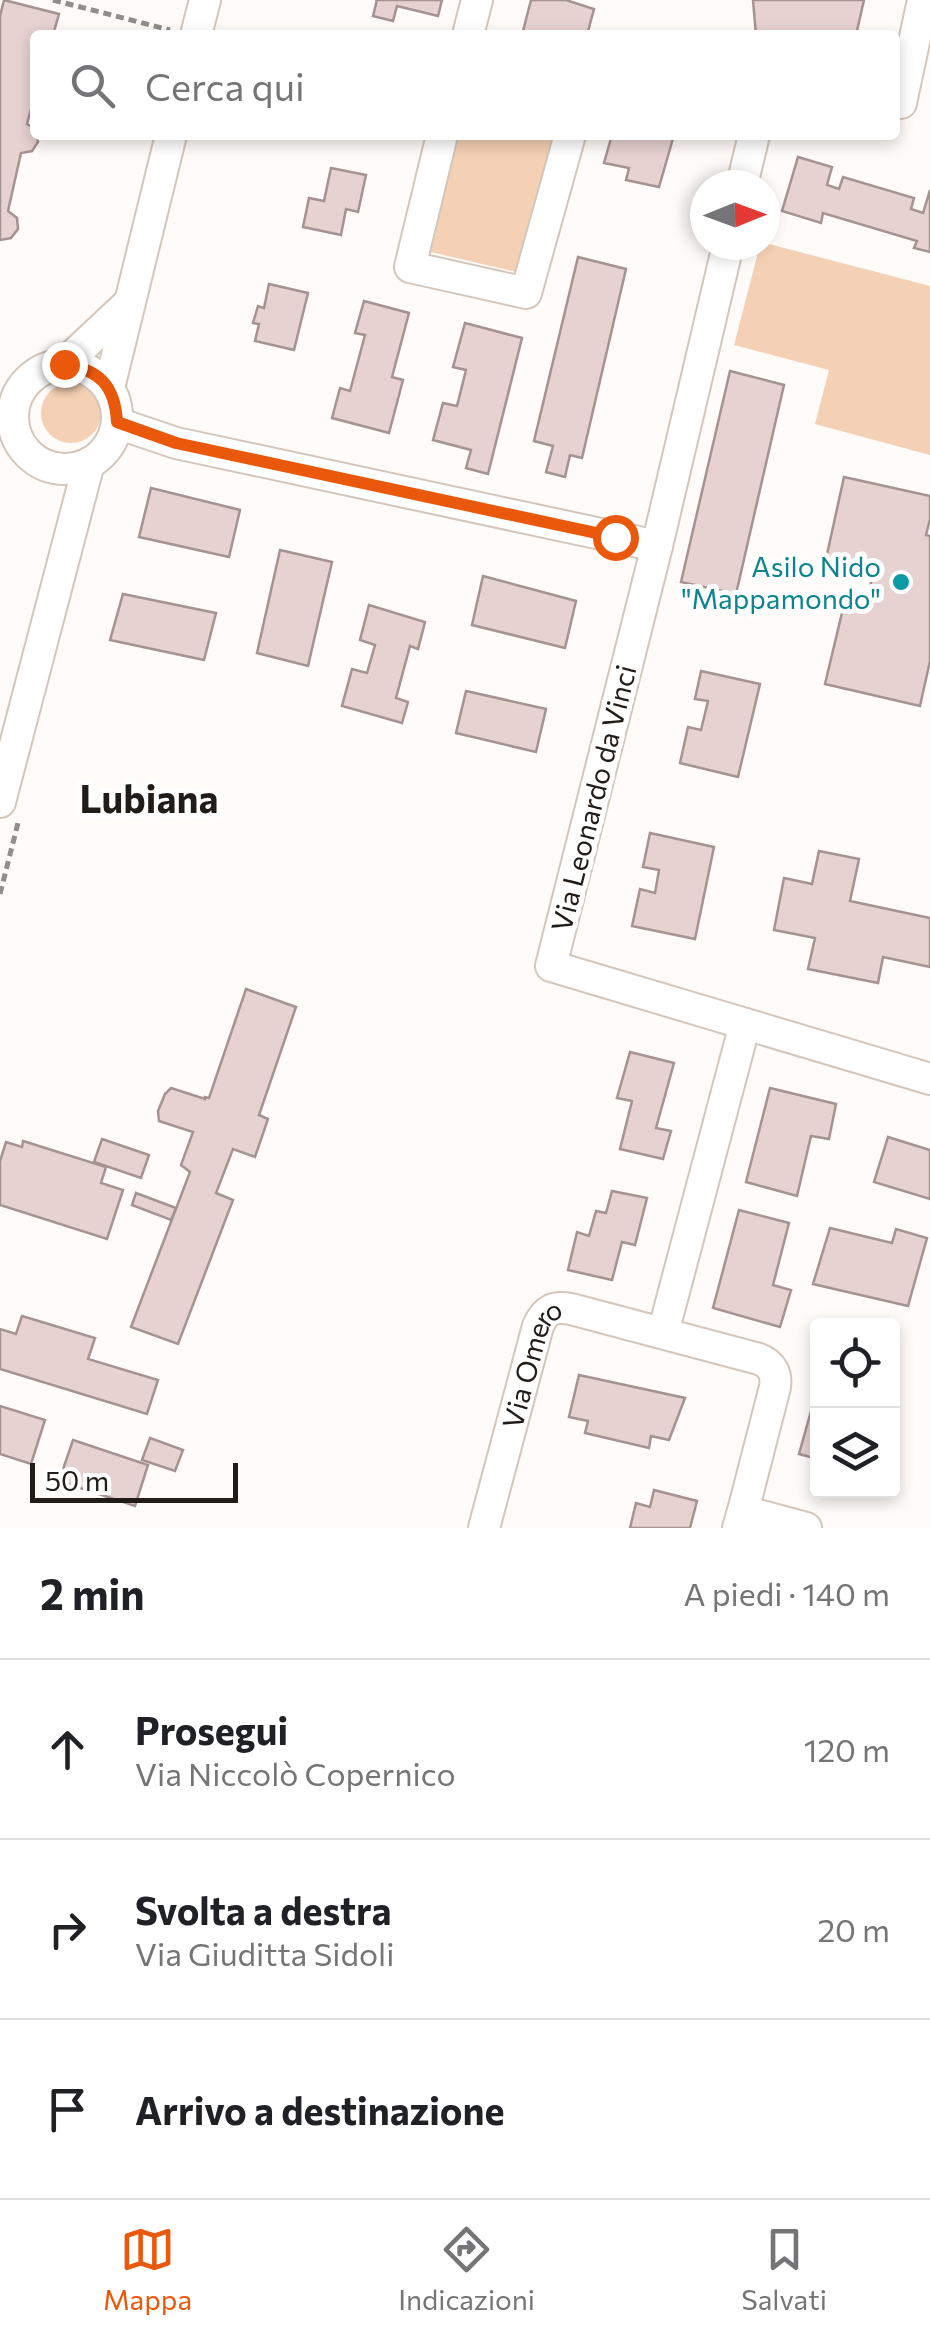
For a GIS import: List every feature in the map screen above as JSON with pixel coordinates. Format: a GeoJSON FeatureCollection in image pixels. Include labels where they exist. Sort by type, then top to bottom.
{"type":"FeatureCollection","features":[{"type":"Feature","properties":{"kind":"street"},"geometry":{"type":"LineString","coordinates":[[185,30],[205,0]]}},
{"type":"Feature","properties":{"kind":"street"},"geometry":{"type":"LineString","coordinates":[[469,30],[478,0]]}},
{"type":"Feature","properties":{"kind":"street"},"geometry":{"type":"LineString","coordinates":[[900,103],[923,0]]}},
{"type":"Feature","properties":{"kind":"street"},"geometry":{"type":"LineString","coordinates":[[109,388],[169,140]]}},
{"type":"Feature","properties":{"kind":"street"},"geometry":{"type":"LineString","coordinates":[[441,140],[410,267],[526,293],[569,140]]}},
{"type":"Feature","properties":{"kind":"street"},"geometry":{"type":"LineString","coordinates":[[746,170],[753,140]]}},
{"type":"Feature","properties":{"kind":"street","name":"Via Leonardo da Vinci"},"geometry":{"type":"LineString","coordinates":[[725,260],[658,546],[550,966],[930,1079]]}},
{"type":"Feature","properties":{"kind":"street"},"geometry":{"type":"LineString","coordinates":[[64,364],[128,304]]}},
{"type":"Feature","properties":{"kind":"street"},"geometry":{"type":"LineString","coordinates":[[0,455],[45,464],[72,468],[88,463],[112,439],[117,422],[109,388],[97,375],[64,364],[35,374],[8,407],[13,410],[17,438],[45,464],[70,538]]}},
{"type":"Feature","properties":{"kind":"street"},"geometry":{"type":"LineString","coordinates":[[117,422],[176,443],[658,546]]}},
{"type":"Feature","properties":{"kind":"street"},"geometry":{"type":"LineString","coordinates":[[0,802],[88,463]]}},
{"type":"Feature","properties":{"kind":"street"},"geometry":{"type":"LineString","coordinates":[[663,1334],[745,1024]]}},
{"type":"Feature","properties":{"kind":"street","name":"Via Omero"},"geometry":{"type":"LineString","coordinates":[[484,1528],[538,1326],[547,1312],[561,1307],[769,1364],[774,1372],[774,1392],[741,1520]]}},
{"type":"Feature","properties":{"kind":"street"},"geometry":{"type":"LineString","coordinates":[[741,1520],[806,1528]]}},
{"type":"Feature","properties":{"kind":"path"},"geometry":{"type":"LineString","coordinates":[[53,0],[171,30]]}},
{"type":"Feature","properties":{"kind":"shaded area"},"geometry":{"type":"Polygon","coordinates":[[[456,140],[554,140],[517,272],[426,251],[456,140]]]}},
{"type":"Feature","properties":{"kind":"shaded area"},"geometry":{"type":"Polygon","coordinates":[[[780,247],[930,286],[930,455],[815,424],[829,370],[734,345],[756,260],[780,260],[780,247]]]}},
{"type":"Feature","properties":{"kind":"shaded area"},"geometry":{"type":"Polygon","coordinates":[[[71,383],[92,392],[101,413],[92,434],[71,443],[50,434],[41,413],[50,392],[71,383]]]}},
{"type":"Feature","properties":{"kind":"building"},"geometry":{"type":"Polygon","coordinates":[[[4,0],[59,14],[54,30],[30,30],[27,124],[30,140],[38,142],[32,151],[21,153],[8,211],[17,218],[18,229],[11,238],[0,240],[0,16],[4,0]]]}},
{"type":"Feature","properties":{"kind":"building"},"geometry":{"type":"Polygon","coordinates":[[[377,0],[442,0],[438,16],[397,6],[393,21],[373,16],[377,0]]]}},
{"type":"Feature","properties":{"kind":"building"},"geometry":{"type":"Polygon","coordinates":[[[531,0],[566,0],[594,9],[588,30],[523,30],[531,0]]]}},
{"type":"Feature","properties":{"kind":"building"},"geometry":{"type":"Polygon","coordinates":[[[753,0],[864,0],[857,30],[756,30],[753,0]]]}},
{"type":"Feature","properties":{"kind":"building"},"geometry":{"type":"Polygon","coordinates":[[[611,140],[673,140],[659,187],[626,180],[629,168],[604,163],[611,140]]]}},
{"type":"Feature","properties":{"kind":"building"},"geometry":{"type":"Polygon","coordinates":[[[798,157],[832,167],[827,185],[839,189],[843,177],[914,198],[911,209],[923,213],[930,190],[930,252],[914,248],[917,241],[823,213],[821,223],[782,211],[798,157]]]}},
{"type":"Feature","properties":{"kind":"building"},"geometry":{"type":"Polygon","coordinates":[[[331,168],[366,175],[358,212],[346,209],[341,235],[303,227],[309,198],[324,201],[331,168]]]}},
{"type":"Feature","properties":{"kind":"building"},"geometry":{"type":"Polygon","coordinates":[[[578,257],[626,269],[582,458],[570,455],[565,477],[546,472],[553,446],[534,441],[578,257]]]}},
{"type":"Feature","properties":{"kind":"building"},"geometry":{"type":"Polygon","coordinates":[[[269,284],[308,293],[294,350],[255,341],[259,324],[253,323],[258,306],[264,308],[269,284]]]}},
{"type":"Feature","properties":{"kind":"building"},"geometry":{"type":"Polygon","coordinates":[[[364,301],[409,313],[392,377],[403,380],[389,433],[332,418],[340,388],[350,391],[365,335],[355,333],[364,301]]]}},
{"type":"Feature","properties":{"kind":"building"},"geometry":{"type":"Polygon","coordinates":[[[465,323],[522,338],[488,474],[466,468],[471,450],[433,440],[443,403],[457,406],[466,370],[453,367],[465,323]]]}},
{"type":"Feature","properties":{"kind":"building"},"geometry":{"type":"Polygon","coordinates":[[[730,371],[784,385],[736,594],[681,582],[730,371]]]}},
{"type":"Feature","properties":{"kind":"building","name":"Asilo Nido \"Mappamondo\""},"geometry":{"type":"Polygon","coordinates":[[[844,477],[930,496],[926,535],[930,536],[930,661],[920,706],[825,684],[846,596],[867,601],[874,569],[826,559],[844,477]]]}},
{"type":"Feature","properties":{"kind":"building"},"geometry":{"type":"Polygon","coordinates":[[[151,488],[240,510],[229,557],[139,537],[151,488]]]}},
{"type":"Feature","properties":{"kind":"building"},"geometry":{"type":"Polygon","coordinates":[[[280,550],[332,562],[308,666],[257,653],[280,550]]]}},
{"type":"Feature","properties":{"kind":"building"},"geometry":{"type":"Polygon","coordinates":[[[483,576],[576,601],[565,648],[472,625],[483,576]]]}},
{"type":"Feature","properties":{"kind":"building"},"geometry":{"type":"Polygon","coordinates":[[[123,594],[216,613],[204,660],[110,640],[123,594]]]}},
{"type":"Feature","properties":{"kind":"building"},"geometry":{"type":"Polygon","coordinates":[[[369,605],[425,622],[418,649],[410,646],[396,698],[408,702],[402,723],[342,706],[352,669],[367,673],[375,645],[360,640],[369,605]]]}},
{"type":"Feature","properties":{"kind":"building"},"geometry":{"type":"Polygon","coordinates":[[[701,671],[760,684],[738,777],[680,763],[688,727],[701,730],[708,701],[695,699],[701,671]]]}},
{"type":"Feature","properties":{"kind":"building"},"geometry":{"type":"Polygon","coordinates":[[[466,691],[546,709],[536,752],[456,733],[466,691]]]}},
{"type":"Feature","properties":{"kind":"building"},"geometry":{"type":"Polygon","coordinates":[[[650,833],[714,847],[695,939],[632,926],[640,889],[655,893],[659,870],[643,867],[650,833]]]}},
{"type":"Feature","properties":{"kind":"building"},"geometry":{"type":"Polygon","coordinates":[[[819,851],[859,859],[850,901],[930,918],[930,967],[883,957],[878,983],[808,969],[815,938],[774,930],[784,878],[812,884],[819,851]]]}},
{"type":"Feature","properties":{"kind":"building"},"geometry":{"type":"Polygon","coordinates":[[[246,989],[296,1007],[259,1115],[268,1119],[255,1157],[233,1149],[216,1193],[233,1200],[178,1344],[131,1327],[190,1172],[181,1165],[193,1132],[159,1121],[158,1111],[171,1088],[209,1098],[246,989]]]}},
{"type":"Feature","properties":{"kind":"building"},"geometry":{"type":"Polygon","coordinates":[[[630,1052],[674,1063],[656,1128],[671,1131],[663,1159],[620,1149],[632,1101],[617,1098],[630,1052]]]}},
{"type":"Feature","properties":{"kind":"building"},"geometry":{"type":"Polygon","coordinates":[[[770,1088],[836,1104],[829,1139],[811,1136],[797,1196],[746,1182],[770,1088]]]}},
{"type":"Feature","properties":{"kind":"building"},"geometry":{"type":"Polygon","coordinates":[[[888,1137],[930,1150],[930,1199],[874,1182],[888,1137]]]}},
{"type":"Feature","properties":{"kind":"building"},"geometry":{"type":"Polygon","coordinates":[[[102,1139],[149,1155],[141,1178],[94,1162],[102,1139]]]}},
{"type":"Feature","properties":{"kind":"building"},"geometry":{"type":"Polygon","coordinates":[[[23,1141],[106,1167],[101,1183],[123,1190],[107,1239],[0,1205],[0,1161],[6,1142],[22,1147],[23,1141]]]}},
{"type":"Feature","properties":{"kind":"building"},"geometry":{"type":"Polygon","coordinates":[[[612,1191],[647,1198],[635,1245],[622,1242],[612,1280],[568,1270],[577,1232],[589,1236],[596,1211],[606,1213],[612,1191]]]}},
{"type":"Feature","properties":{"kind":"building"},"geometry":{"type":"Polygon","coordinates":[[[136,1193],[176,1208],[171,1220],[132,1205],[136,1193]]]}},
{"type":"Feature","properties":{"kind":"building"},"geometry":{"type":"Polygon","coordinates":[[[739,1210],[789,1223],[773,1285],[791,1290],[780,1327],[713,1308],[739,1210]]]}},
{"type":"Feature","properties":{"kind":"building"},"geometry":{"type":"Polygon","coordinates":[[[830,1228],[892,1243],[896,1229],[927,1238],[908,1306],[813,1284],[830,1228]]]}},
{"type":"Feature","properties":{"kind":"building"},"geometry":{"type":"Polygon","coordinates":[[[22,1316],[95,1338],[88,1359],[158,1380],[147,1414],[0,1369],[0,1329],[16,1334],[22,1316]]]}},
{"type":"Feature","properties":{"kind":"building"},"geometry":{"type":"Polygon","coordinates":[[[579,1375],[685,1398],[669,1440],[651,1436],[649,1448],[585,1433],[588,1421],[569,1417],[579,1375]]]}},
{"type":"Feature","properties":{"kind":"building"},"geometry":{"type":"Polygon","coordinates":[[[0,1406],[45,1420],[31,1464],[0,1454],[0,1406]]]}},
{"type":"Feature","properties":{"kind":"building"},"geometry":{"type":"Polygon","coordinates":[[[810,1415],[810,1457],[799,1454],[810,1415]]]}},
{"type":"Feature","properties":{"kind":"building"},"geometry":{"type":"Polygon","coordinates":[[[150,1438],[183,1450],[175,1471],[142,1460],[150,1438]]]}},
{"type":"Feature","properties":{"kind":"building"},"geometry":{"type":"Polygon","coordinates":[[[73,1440],[148,1465],[135,1506],[59,1481],[73,1440]]]}},
{"type":"Feature","properties":{"kind":"building"},"geometry":{"type":"Polygon","coordinates":[[[654,1490],[697,1501],[690,1528],[630,1528],[636,1503],[650,1507],[654,1490]]]}},
{"type":"Feature","properties":{"kind":"place","name":"Asilo Nido \"Mappamondo\""},"geometry":{"type":"Point","coordinates":[901,582]}},
{"type":"Feature","properties":{"kind":"district","name":"Lubiana"},"geometry":{"type":"Point","coordinates":[149,797]}},
{"type":"Feature","properties":{"kind":"route"},"geometry":{"type":"LineString","coordinates":[[64,364],[97,375],[109,388],[117,422],[176,443],[615,537]]}}]}
